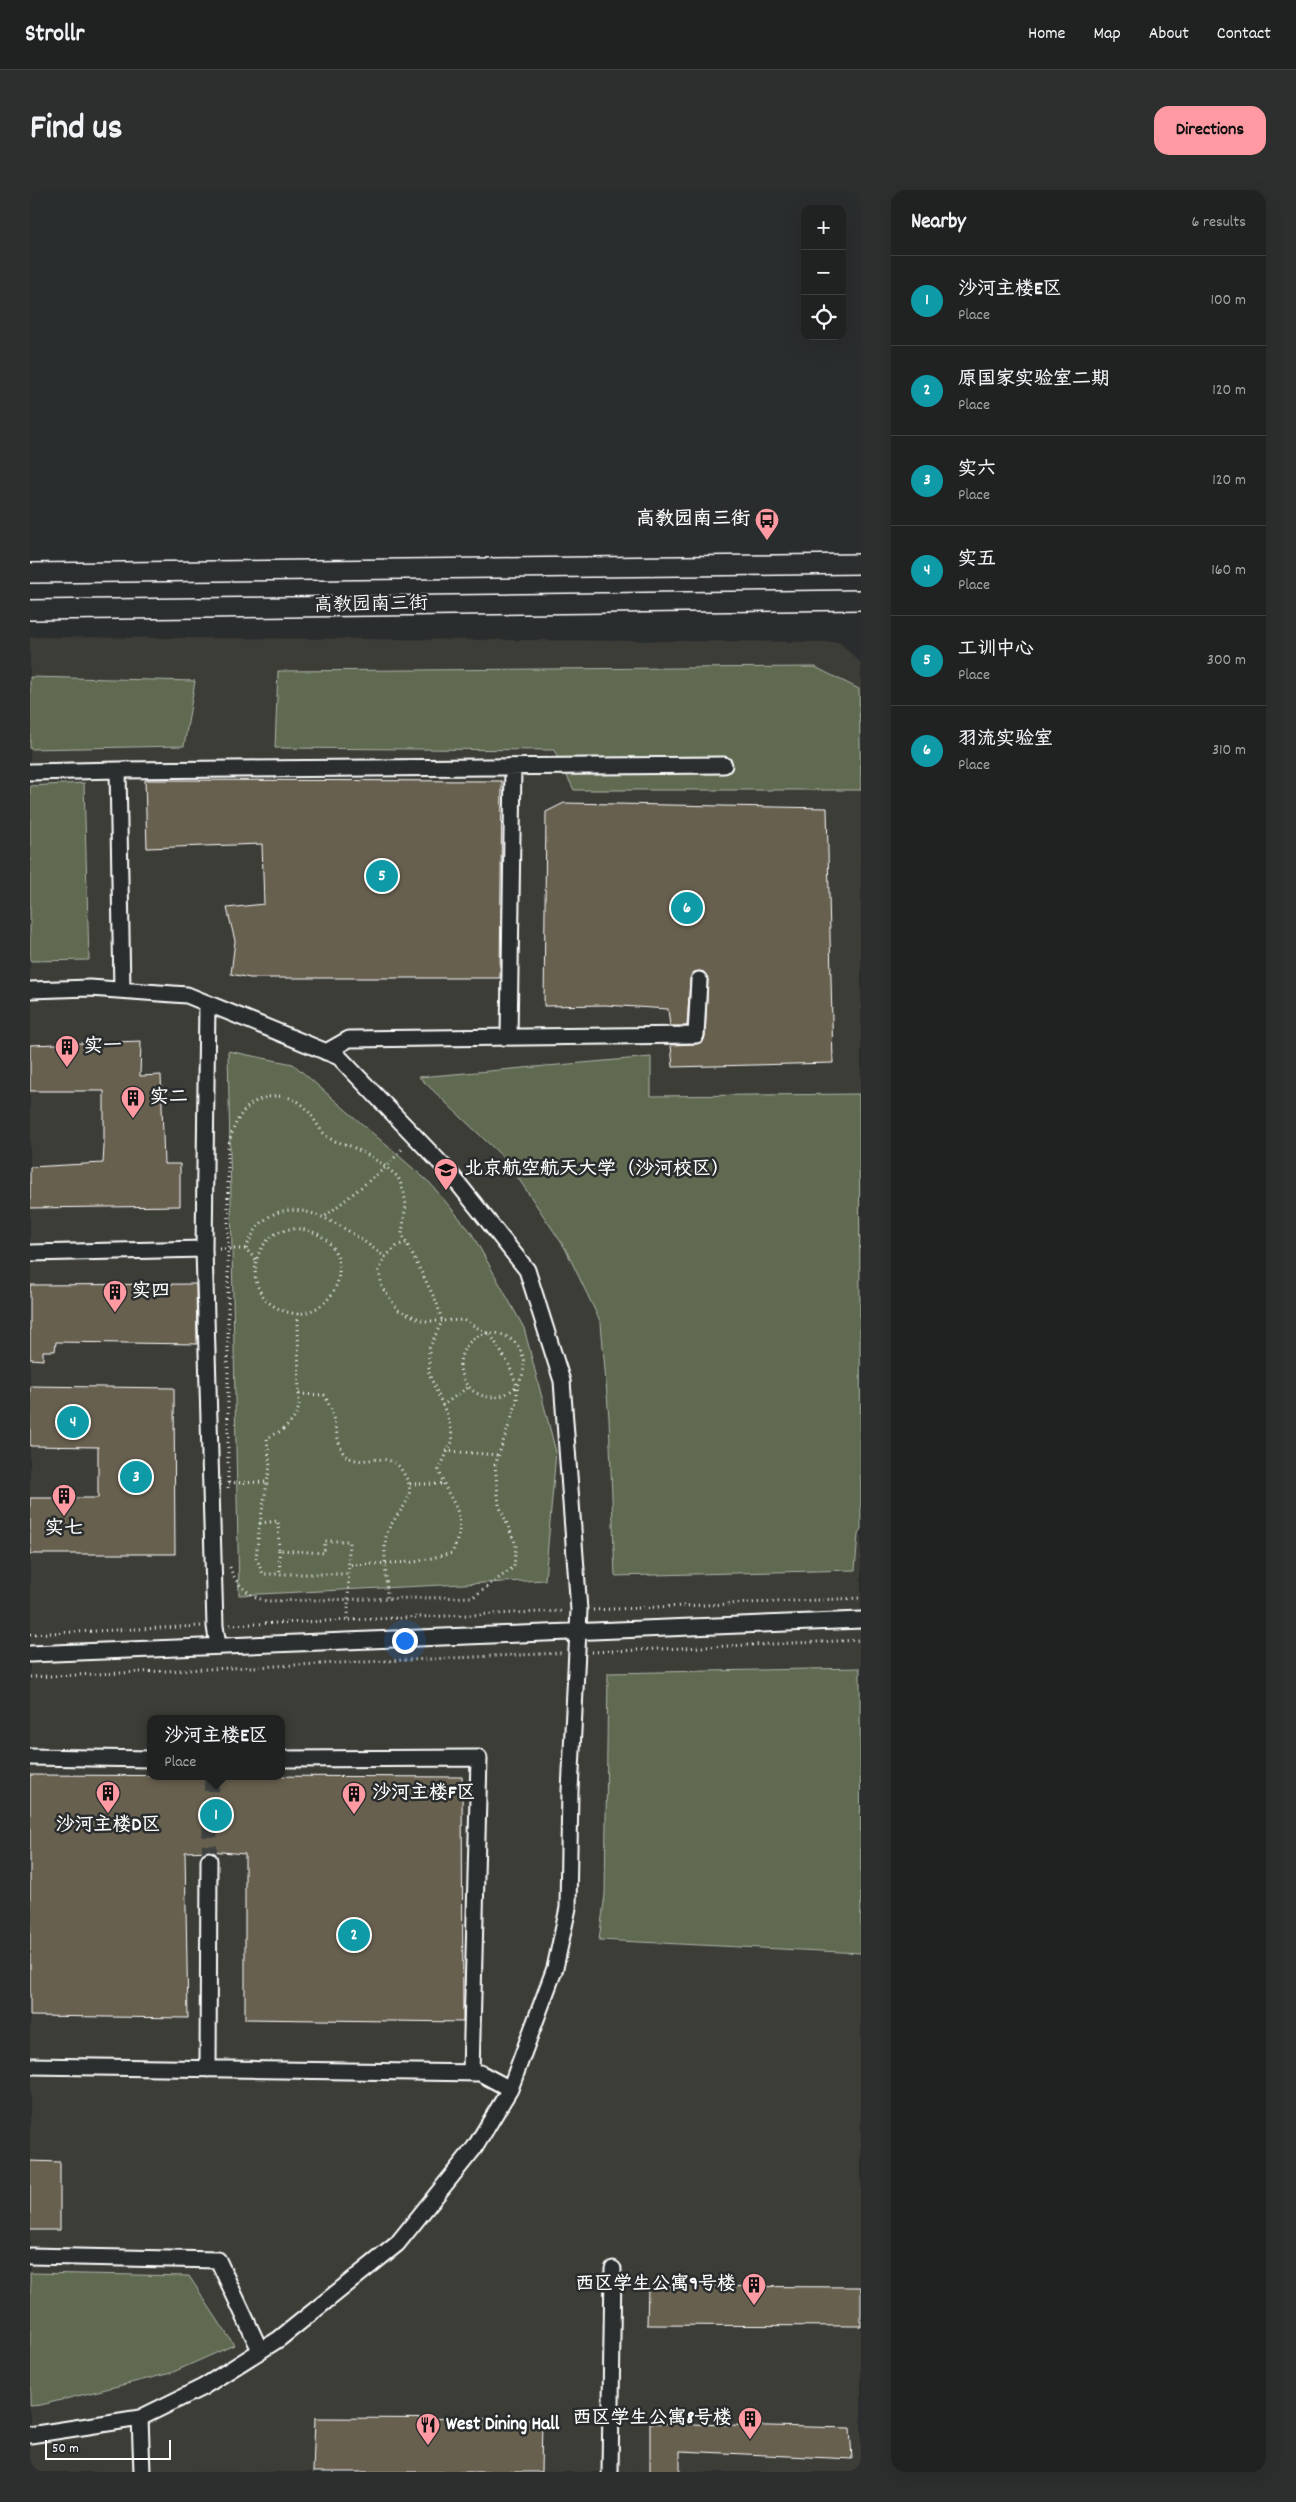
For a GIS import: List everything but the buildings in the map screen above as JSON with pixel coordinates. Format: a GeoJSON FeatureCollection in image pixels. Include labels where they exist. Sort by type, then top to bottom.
{"type":"FeatureCollection","features":[{"type":"Feature","properties":{"kind":"street","name":"高教园南三街"},"geometry":{"type":"LineString","coordinates":[[30,573],[861,564]]}},
{"type":"Feature","properties":{"kind":"street","name":"高教园南三街"},"geometry":{"type":"LineString","coordinates":[[30,610],[861,600]]}},
{"type":"Feature","properties":{"kind":"street"},"geometry":{"type":"LineString","coordinates":[[30,772],[724,765]]}},
{"type":"Feature","properties":{"kind":"street"},"geometry":{"type":"LineString","coordinates":[[509,1037],[513,767]]}},
{"type":"Feature","properties":{"kind":"street"},"geometry":{"type":"LineString","coordinates":[[118,770],[122,990]]}},
{"type":"Feature","properties":{"kind":"street"},"geometry":{"type":"LineString","coordinates":[[326,1052],[349,1039],[696,1035],[698,980]]}},
{"type":"Feature","properties":{"kind":"street"},"geometry":{"type":"LineString","coordinates":[[30,990],[90,988],[187,995],[339,1057],[450,1172],[527,1270],[562,1382],[579,1610],[570,1791],[568,1908],[555,1968],[510,2088],[476,2147],[397,2244],[279,2339],[203,2387],[140,2418],[30,2434]]}},
{"type":"Feature","properties":{"kind":"street"},"geometry":{"type":"LineString","coordinates":[[207,1003],[204,1250],[214,1626],[218,1646]]}},
{"type":"Feature","properties":{"kind":"street"},"geometry":{"type":"LineString","coordinates":[[30,1253],[204,1250]]}},
{"type":"Feature","properties":{"kind":"street"},"geometry":{"type":"LineString","coordinates":[[30,1654],[861,1620]]}},
{"type":"Feature","properties":{"kind":"street"},"geometry":{"type":"LineString","coordinates":[[30,1757],[147,1759]]}},
{"type":"Feature","properties":{"kind":"street"},"geometry":{"type":"LineString","coordinates":[[285,1759],[479,1758],[471,2072]]}},
{"type":"Feature","properties":{"kind":"street"},"geometry":{"type":"LineString","coordinates":[[208,2069],[209,1860]]}},
{"type":"Feature","properties":{"kind":"street"},"geometry":{"type":"LineString","coordinates":[[30,2066],[471,2072],[480,2073],[510,2088]]}},
{"type":"Feature","properties":{"kind":"street"},"geometry":{"type":"LineString","coordinates":[[30,2256],[218,2260],[260,2350]]}},
{"type":"Feature","properties":{"kind":"street"},"geometry":{"type":"LineString","coordinates":[[610,2472],[614,2269]]}},
{"type":"Feature","properties":{"kind":"street"},"geometry":{"type":"LineString","coordinates":[[140,2418],[142,2472]]}},
{"type":"Feature","properties":{"kind":"path"},"geometry":{"type":"LineString","coordinates":[[228,1493],[228,1149],[231,1132],[244,1109],[268,1097],[284,1096],[300,1102],[314,1117],[328,1138],[372,1156],[398,1177],[404,1192],[406,1205],[402,1234],[437,1304],[442,1321],[429,1348],[429,1374],[448,1417],[453,1440],[446,1451],[439,1470],[443,1484],[457,1510],[461,1526],[452,1553],[415,1562],[349,1565]]}},
{"type":"Feature","properties":{"kind":"path"},"geometry":{"type":"LineString","coordinates":[[323,1218],[386,1168],[414,1135]]}},
{"type":"Feature","properties":{"kind":"path"},"geometry":{"type":"LineString","coordinates":[[246,1249],[252,1234],[277,1212],[299,1209],[323,1218],[384,1257]]}},
{"type":"Feature","properties":{"kind":"path"},"geometry":{"type":"LineString","coordinates":[[298,1229],[315,1233],[332,1246],[338,1259],[340,1277],[330,1299],[320,1307],[298,1314],[276,1308],[266,1301],[258,1288],[255,1276],[256,1260],[263,1245],[278,1233],[298,1229]]}},
{"type":"Feature","properties":{"kind":"path"},"geometry":{"type":"LineString","coordinates":[[229,1561],[232,1573],[244,1589],[255,1598],[266,1601],[473,1597],[514,1567],[516,1545],[499,1505],[495,1465],[517,1402],[517,1386],[499,1347],[491,1335],[463,1320],[424,1321],[398,1310],[382,1287],[378,1271],[384,1257],[398,1245],[406,1243]]}},
{"type":"Feature","properties":{"kind":"path"},"geometry":{"type":"LineString","coordinates":[[204,1250],[246,1249],[256,1260]]}},
{"type":"Feature","properties":{"kind":"path"},"geometry":{"type":"LineString","coordinates":[[298,1314],[299,1394],[297,1414],[282,1432],[268,1438],[270,1466],[265,1482],[256,1557],[263,1574],[348,1574]]}},
{"type":"Feature","properties":{"kind":"path"},"geometry":{"type":"LineString","coordinates":[[486,1333],[499,1333],[511,1339],[520,1349],[524,1362],[523,1375],[517,1386],[506,1395],[492,1398],[479,1395],[468,1387],[460,1375],[459,1362],[464,1348],[473,1338],[486,1333]]}},
{"type":"Feature","properties":{"kind":"path"},"geometry":{"type":"LineString","coordinates":[[442,1406],[468,1387]]}},
{"type":"Feature","properties":{"kind":"path"},"geometry":{"type":"LineString","coordinates":[[299,1394],[324,1395],[331,1405],[340,1447],[345,1455],[358,1461],[385,1458],[397,1464],[410,1484],[410,1496],[390,1526],[386,1537],[388,1598]]}},
{"type":"Feature","properties":{"kind":"path"},"geometry":{"type":"LineString","coordinates":[[446,1451],[498,1455]]}},
{"type":"Feature","properties":{"kind":"path"},"geometry":{"type":"LineString","coordinates":[[210,1483],[265,1482]]}},
{"type":"Feature","properties":{"kind":"path"},"geometry":{"type":"LineString","coordinates":[[410,1484],[443,1484]]}},
{"type":"Feature","properties":{"kind":"path"},"geometry":{"type":"LineString","coordinates":[[260,1523],[278,1521],[280,1574]]}},
{"type":"Feature","properties":{"kind":"path"},"geometry":{"type":"LineString","coordinates":[[279,1550],[324,1553],[325,1541],[349,1541],[348,1620]]}},
{"type":"Feature","properties":{"kind":"path"},"geometry":{"type":"LineString","coordinates":[[30,1634],[861,1598]]}},
{"type":"Feature","properties":{"kind":"path"},"geometry":{"type":"LineString","coordinates":[[30,1677],[861,1640]]}},
{"type":"Feature","properties":{"kind":"shaded area","name":"北京航空航天大学（沙河校区）"},"geometry":{"type":"Polygon","coordinates":[[[30,637],[839,642],[861,663],[861,2472],[30,2472],[30,637]]]}},
{"type":"Feature","properties":{"kind":"green space"},"geometry":{"type":"Polygon","coordinates":[[[815,667],[859,689],[861,790],[574,790],[554,750],[275,748],[278,671],[815,667]]]}},
{"type":"Feature","properties":{"kind":"green space"},"geometry":{"type":"Polygon","coordinates":[[[30,677],[195,681],[184,746],[30,749],[30,677]]]}},
{"type":"Feature","properties":{"kind":"green space"},"geometry":{"type":"Polygon","coordinates":[[[84,783],[89,960],[30,961],[30,786],[84,783]]]}},
{"type":"Feature","properties":{"kind":"green space"},"geometry":{"type":"Polygon","coordinates":[[[228,1051],[293,1064],[430,1183],[471,1232],[524,1328],[556,1452],[545,1580],[239,1595],[228,1051]]]}},
{"type":"Feature","properties":{"kind":"green space"},"geometry":{"type":"Polygon","coordinates":[[[651,1057],[651,1096],[859,1094],[861,1529],[858,1535],[855,1570],[615,1576],[609,1418],[601,1323],[565,1248],[506,1160],[419,1077],[651,1057]]]}},
{"type":"Feature","properties":{"kind":"green space"},"geometry":{"type":"Polygon","coordinates":[[[860,1668],[861,1953],[599,1940],[605,1894],[608,1673],[860,1668]]]}},
{"type":"Feature","properties":{"kind":"green space"},"geometry":{"type":"Polygon","coordinates":[[[30,2273],[189,2276],[234,2345],[171,2373],[41,2405],[30,2406],[30,2273]]]}},
{"type":"Feature","properties":{"kind":"tunnel"},"geometry":{"type":"LineString","coordinates":[[209,1860],[212,1780]]}},
{"type":"Feature","properties":{"kind":"place","name":"高教园南三街"},"geometry":{"type":"Point","coordinates":[767,541]}},
{"type":"Feature","properties":{"kind":"place","name":"工训中心"},"geometry":{"type":"Point","coordinates":[382,876]}},
{"type":"Feature","properties":{"kind":"place","name":"羽流实验室"},"geometry":{"type":"Point","coordinates":[687,908]}},
{"type":"Feature","properties":{"kind":"place","name":"实一"},"geometry":{"type":"Point","coordinates":[67,1068]}},
{"type":"Feature","properties":{"kind":"place","name":"实二"},"geometry":{"type":"Point","coordinates":[133,1119]}},
{"type":"Feature","properties":{"kind":"place","name":"北京航空航天大学（沙河校区）"},"geometry":{"type":"Point","coordinates":[446,1191]}},
{"type":"Feature","properties":{"kind":"place","name":"实四"},"geometry":{"type":"Point","coordinates":[115,1313]}},
{"type":"Feature","properties":{"kind":"place","name":"实五"},"geometry":{"type":"Point","coordinates":[73,1422]}},
{"type":"Feature","properties":{"kind":"place","name":"实六"},"geometry":{"type":"Point","coordinates":[136,1477]}},
{"type":"Feature","properties":{"kind":"place","name":"实七"},"geometry":{"type":"Point","coordinates":[64,1517]}},
{"type":"Feature","properties":{"kind":"place","name":"沙河主楼D区"},"geometry":{"type":"Point","coordinates":[108,1814]}},
{"type":"Feature","properties":{"kind":"place","name":"沙河主楼E区"},"geometry":{"type":"Point","coordinates":[216,1815]}},
{"type":"Feature","properties":{"kind":"place","name":"沙河主楼F区"},"geometry":{"type":"Point","coordinates":[354,1815]}},
{"type":"Feature","properties":{"kind":"place","name":"原国家实验室二期"},"geometry":{"type":"Point","coordinates":[354,1935]}},
{"type":"Feature","properties":{"kind":"place","name":"西区学生公寓9号楼"},"geometry":{"type":"Point","coordinates":[754,2306]}},
{"type":"Feature","properties":{"kind":"place","name":"西区学生公寓8号楼"},"geometry":{"type":"Point","coordinates":[750,2440]}},
{"type":"Feature","properties":{"kind":"place","name":"West Dining Hall"},"geometry":{"type":"Point","coordinates":[428,2446]}}]}
